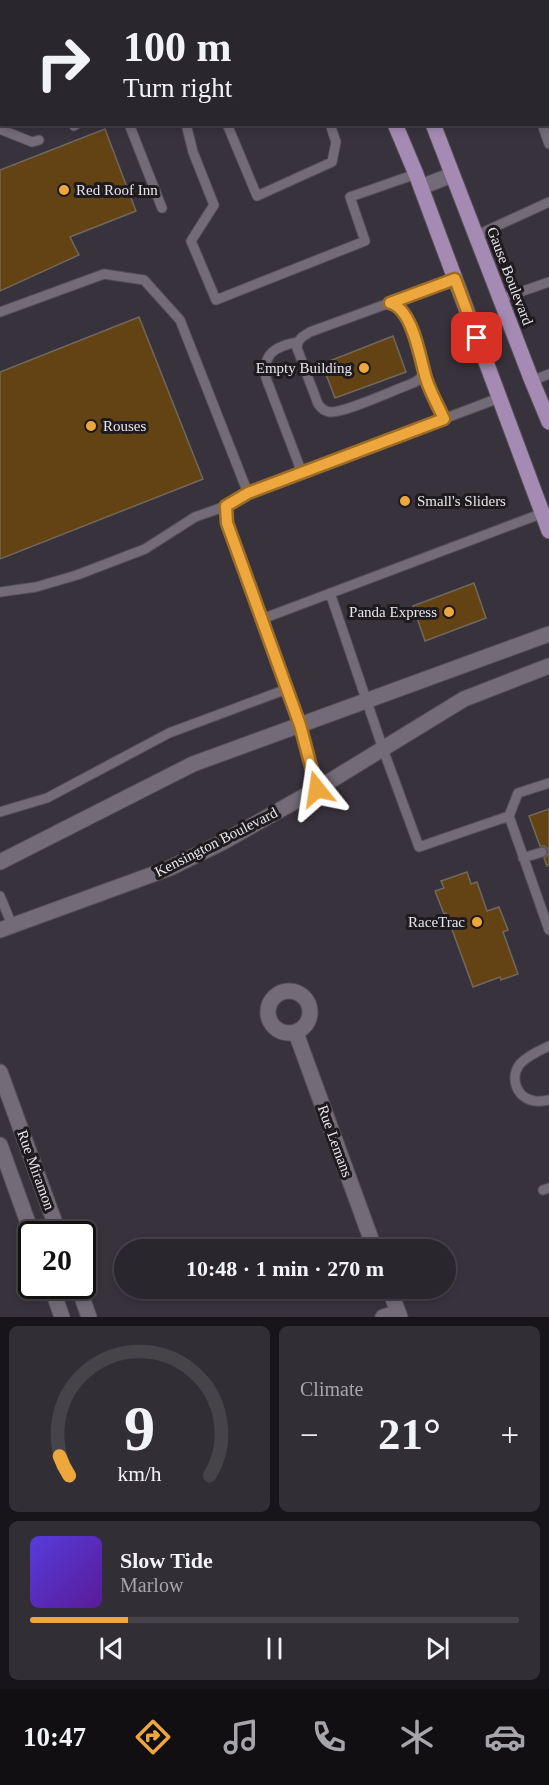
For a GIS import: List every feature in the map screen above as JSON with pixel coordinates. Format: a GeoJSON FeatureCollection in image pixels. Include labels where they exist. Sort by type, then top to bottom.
{"type":"FeatureCollection","features":[{"type":"Feature","properties":{"kind":"main road"},"geometry":{"type":"LineString","coordinates":[[396,126],[419,180],[549,531]]}},
{"type":"Feature","properties":{"kind":"main road","name":"Gause Boulevard"},"geometry":{"type":"LineString","coordinates":[[434,126],[549,422]]}},
{"type":"Feature","properties":{"kind":"street"},"geometry":{"type":"LineString","coordinates":[[419,180],[452,175]]}},
{"type":"Feature","properties":{"kind":"street"},"geometry":{"type":"LineString","coordinates":[[0,862],[193,764],[549,634]]}},
{"type":"Feature","properties":{"kind":"street","name":"Kensington Boulevard"},"geometry":{"type":"LineString","coordinates":[[6,928],[170,868],[223,843],[465,699],[549,666]]}},
{"type":"Feature","properties":{"kind":"street","name":"Rue Lemans"},"geometry":{"type":"LineString","coordinates":[[296,1033],[371,1239]]}},
{"type":"Feature","properties":{"kind":"street","name":"Rue Miramon"},"geometry":{"type":"LineString","coordinates":[[0,1072],[54,1221]]}},
{"type":"Feature","properties":{"kind":"street","name":"Rue Miramon"},"geometry":{"type":"LineString","coordinates":[[0,1145],[27,1221]]}},
{"type":"Feature","properties":{"kind":"street"},"geometry":{"type":"LineString","coordinates":[[56,1299],[62,1317]]}},
{"type":"Feature","properties":{"kind":"street"},"geometry":{"type":"LineString","coordinates":[[83,1299],[89,1317]]}},
{"type":"Feature","properties":{"kind":"street"},"geometry":{"type":"LineString","coordinates":[[391,1299],[394,1315]]}},
{"type":"Feature","properties":{"kind":"lane"},"geometry":{"type":"LineString","coordinates":[[130,126],[162,208]]}},
{"type":"Feature","properties":{"kind":"lane"},"geometry":{"type":"LineString","coordinates":[[186,126],[193,152],[214,205],[191,241],[216,300],[365,241],[350,197],[419,180]]}},
{"type":"Feature","properties":{"kind":"lane"},"geometry":{"type":"LineString","coordinates":[[228,126],[257,196],[332,162],[336,142],[331,126]]}},
{"type":"Feature","properties":{"kind":"lane"},"geometry":{"type":"LineString","coordinates":[[543,126],[549,144]]}},
{"type":"Feature","properties":{"kind":"lane"},"geometry":{"type":"LineString","coordinates":[[1,131],[32,142],[39,140]]}},
{"type":"Feature","properties":{"kind":"lane"},"geometry":{"type":"LineString","coordinates":[[475,236],[549,202]]}},
{"type":"Feature","properties":{"kind":"lane"},"geometry":{"type":"LineString","coordinates":[[0,312],[104,274],[144,280],[180,320],[248,493]]}},
{"type":"Feature","properties":{"kind":"lane"},"geometry":{"type":"LineString","coordinates":[[424,371],[417,381],[408,386],[339,411],[326,411],[318,404],[297,348],[298,342],[310,332],[455,279]]}},
{"type":"Feature","properties":{"kind":"lane"},"geometry":{"type":"LineString","coordinates":[[500,299],[549,282]]}},
{"type":"Feature","properties":{"kind":"lane"},"geometry":{"type":"LineString","coordinates":[[390,303],[403,311],[407,319],[424,371],[444,419]]}},
{"type":"Feature","properties":{"kind":"lane"},"geometry":{"type":"LineString","coordinates":[[298,342],[276,348],[270,354],[264,370],[302,473]]}},
{"type":"Feature","properties":{"kind":"lane"},"geometry":{"type":"LineString","coordinates":[[532,381],[549,374]]}},
{"type":"Feature","properties":{"kind":"lane"},"geometry":{"type":"LineString","coordinates":[[0,592],[36,587],[145,549],[195,517],[226,506],[248,493],[499,398]]}},
{"type":"Feature","properties":{"kind":"lane"},"geometry":{"type":"LineString","coordinates":[[226,506],[227,523],[300,725],[317,789]]}},
{"type":"Feature","properties":{"kind":"lane"},"geometry":{"type":"LineString","coordinates":[[262,619],[543,513]]}},
{"type":"Feature","properties":{"kind":"lane"},"geometry":{"type":"LineString","coordinates":[[330,593],[382,749],[419,847],[509,816]]}},
{"type":"Feature","properties":{"kind":"lane"},"geometry":{"type":"LineString","coordinates":[[0,812],[47,798],[169,733],[287,689]]}},
{"type":"Feature","properties":{"kind":"lane"},"geometry":{"type":"LineString","coordinates":[[549,783],[518,794],[509,816],[524,858],[544,900],[549,930]]}},
{"type":"Feature","properties":{"kind":"lane"},"geometry":{"type":"LineString","coordinates":[[524,858],[542,852]]}},
{"type":"Feature","properties":{"kind":"lane"},"geometry":{"type":"LineString","coordinates":[[0,896],[6,928]]}},
{"type":"Feature","properties":{"kind":"lane"},"geometry":{"type":"LineString","coordinates":[[549,1046],[528,1057],[519,1066],[514,1079],[524,1098],[536,1102],[549,1100]]}},
{"type":"Feature","properties":{"kind":"building","name":"Red Roof Inn"},"geometry":{"type":"Polygon","coordinates":[[[105,129],[136,211],[70,237],[79,255],[0,291],[0,170],[105,129]]]}},
{"type":"Feature","properties":{"kind":"building","name":"Rouses"},"geometry":{"type":"Polygon","coordinates":[[[139,317],[203,479],[0,559],[0,372],[139,317]]]}},
{"type":"Feature","properties":{"kind":"building","name":"Empty Building"},"geometry":{"type":"Polygon","coordinates":[[[393,336],[406,372],[335,398],[322,364],[393,336]]]}},
{"type":"Feature","properties":{"kind":"building","name":"Panda Express"},"geometry":{"type":"Polygon","coordinates":[[[474,583],[486,618],[425,641],[413,606],[474,583]]]}},
{"type":"Feature","properties":{"kind":"building"},"geometry":{"type":"Polygon","coordinates":[[[549,809],[549,865],[547,866],[544,858],[548,854],[548,849],[540,846],[529,816],[549,809]]]}},
{"type":"Feature","properties":{"kind":"building","name":"RaceTrac"},"geometry":{"type":"Polygon","coordinates":[[[467,872],[471,884],[477,882],[487,911],[499,907],[508,930],[503,932],[518,974],[501,980],[500,977],[473,987],[446,913],[444,914],[435,891],[444,888],[441,881],[467,872]]]}},
{"type":"Feature","properties":{"kind":"place","name":"Red Roof Inn"},"geometry":{"type":"Point","coordinates":[64,190]}},
{"type":"Feature","properties":{"kind":"place","name":"Empty Building"},"geometry":{"type":"Point","coordinates":[364,368]}},
{"type":"Feature","properties":{"kind":"place","name":"Rouses"},"geometry":{"type":"Point","coordinates":[91,426]}},
{"type":"Feature","properties":{"kind":"place","name":"Small's Sliders"},"geometry":{"type":"Point","coordinates":[405,501]}},
{"type":"Feature","properties":{"kind":"place","name":"Panda Express"},"geometry":{"type":"Point","coordinates":[449,612]}},
{"type":"Feature","properties":{"kind":"place","name":"RaceTrac"},"geometry":{"type":"Point","coordinates":[477,922]}},
{"type":"Feature","properties":{"kind":"route"},"geometry":{"type":"LineString","coordinates":[[317,789],[300,725],[227,523],[226,506],[248,493],[444,419],[424,371],[407,319],[403,311],[390,303],[455,279],[477,338]]}}]}
